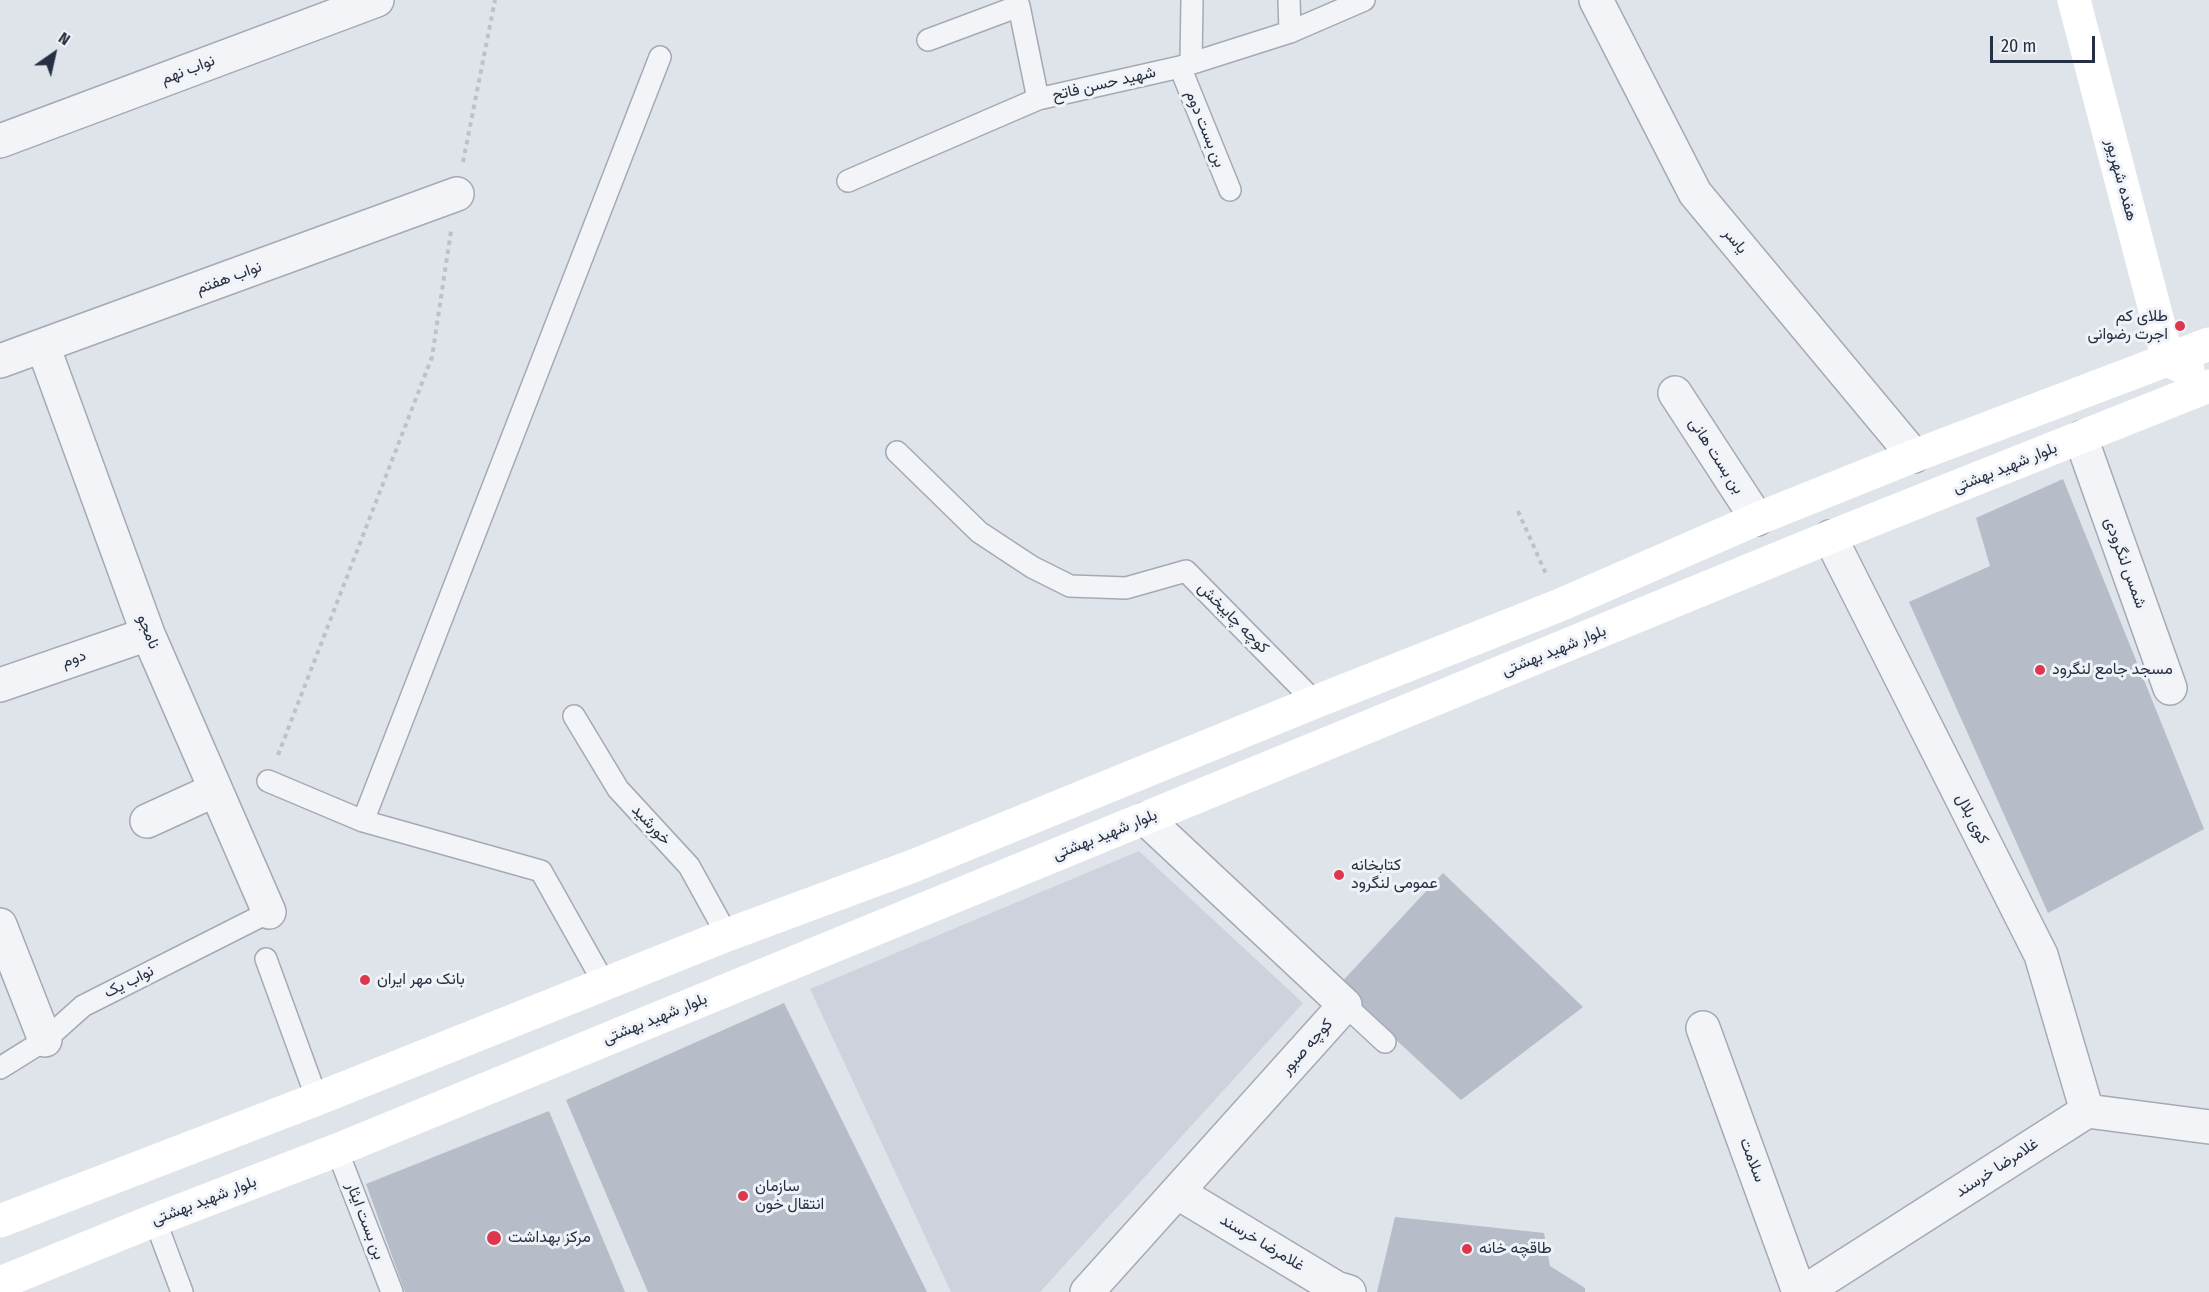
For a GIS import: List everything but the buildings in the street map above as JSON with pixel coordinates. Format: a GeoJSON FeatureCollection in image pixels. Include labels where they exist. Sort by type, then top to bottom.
{"type":"FeatureCollection","features":[{"type":"Feature","properties":{"kind":"main road","name":"هفده شهریور"},"geometry":{"type":"LineString","coordinates":[[2074,0],[2168,360]]}},
{"type":"Feature","properties":{"kind":"main road"},"geometry":{"type":"LineString","coordinates":[[0,1221],[316,1099],[727,935],[913,866],[1560,605],[1756,519],[1914,456],[2209,344]]}},
{"type":"Feature","properties":{"kind":"main road"},"geometry":{"type":"LineString","coordinates":[[2168,360],[2209,380]]}},
{"type":"Feature","properties":{"kind":"main road","name":"بلوار شهید بهشتی"},"geometry":{"type":"LineString","coordinates":[[0,1283],[154,1220],[337,1150],[1830,537],[2209,386]]}},
{"type":"Feature","properties":{"kind":"main road"},"geometry":{"type":"LineString","coordinates":[[913,866],[928,907]]}},
{"type":"Feature","properties":{"kind":"street","name":"نواب نهم"},"geometry":{"type":"LineString","coordinates":[[0,141],[377,0]]}},
{"type":"Feature","properties":{"kind":"street","name":"یاسر"},"geometry":{"type":"LineString","coordinates":[[1596,0],[1695,193],[1914,456]]}},
{"type":"Feature","properties":{"kind":"street","name":"نواب هفتم"},"geometry":{"type":"LineString","coordinates":[[0,361],[457,194]]}},
{"type":"Feature","properties":{"kind":"street","name":"نامجو"},"geometry":{"type":"LineString","coordinates":[[43,346],[148,634],[268,912]]}},
{"type":"Feature","properties":{"kind":"street","name":"بن بست هانی"},"geometry":{"type":"LineString","coordinates":[[1675,393],[1756,519]]}},
{"type":"Feature","properties":{"kind":"street","name":"شمس لنگرودی"},"geometry":{"type":"LineString","coordinates":[[2081,438],[2170,688]]}},
{"type":"Feature","properties":{"kind":"street","name":"کوی بلال"},"geometry":{"type":"LineString","coordinates":[[1830,537],[2041,955],[2087,1111]]}},
{"type":"Feature","properties":{"kind":"street","name":"دوم"},"geometry":{"type":"LineString","coordinates":[[0,685],[148,634]]}},
{"type":"Feature","properties":{"kind":"street"},"geometry":{"type":"LineString","coordinates":[[147,821],[215,790]]}},
{"type":"Feature","properties":{"kind":"street","name":"کوچه صبور"},"geometry":{"type":"LineString","coordinates":[[1087,1292],[1345,1005],[1146,819]]}},
{"type":"Feature","properties":{"kind":"street"},"geometry":{"type":"LineString","coordinates":[[0,925],[45,1040]]}},
{"type":"Feature","properties":{"kind":"street","name":"سلامت"},"geometry":{"type":"LineString","coordinates":[[1703,1028],[1799,1292]]}},
{"type":"Feature","properties":{"kind":"street"},"geometry":{"type":"LineString","coordinates":[[2087,1111],[2209,1127]]}},
{"type":"Feature","properties":{"kind":"street","name":"غلامرضا خرسند"},"geometry":{"type":"LineString","coordinates":[[1804,1292],[2087,1111]]}},
{"type":"Feature","properties":{"kind":"street","name":"غلامرضا خرسند"},"geometry":{"type":"LineString","coordinates":[[1177,1192],[1340,1291]]}},
{"type":"Feature","properties":{"kind":"lane"},"geometry":{"type":"LineString","coordinates":[[1185,65],[1192,0]]}},
{"type":"Feature","properties":{"kind":"lane"},"geometry":{"type":"LineString","coordinates":[[1289,0],[1290,32]]}},
{"type":"Feature","properties":{"kind":"lane","name":"شهید حسن فاتح"},"geometry":{"type":"LineString","coordinates":[[848,181],[1038,99],[1185,65],[1290,32],[1364,0]]}},
{"type":"Feature","properties":{"kind":"lane"},"geometry":{"type":"LineString","coordinates":[[928,40],[1019,6],[1038,99]]}},
{"type":"Feature","properties":{"kind":"lane"},"geometry":{"type":"LineString","coordinates":[[363,821],[660,57]]}},
{"type":"Feature","properties":{"kind":"lane","name":"بن بست دوم"},"geometry":{"type":"LineString","coordinates":[[1185,65],[1230,190]]}},
{"type":"Feature","properties":{"kind":"lane","name":"کوچه چایبخش"},"geometry":{"type":"LineString","coordinates":[[897,452],[979,532],[1032,567],[1070,586],[1126,588],[1186,571],[1315,702]]}},
{"type":"Feature","properties":{"kind":"lane","name":"خورشید"},"geometry":{"type":"LineString","coordinates":[[574,716],[618,789],[689,866],[727,935]]}},
{"type":"Feature","properties":{"kind":"lane"},"geometry":{"type":"LineString","coordinates":[[268,781],[363,821],[541,871],[604,983]]}},
{"type":"Feature","properties":{"kind":"lane","name":"نواب یک"},"geometry":{"type":"LineString","coordinates":[[0,1068],[45,1040],[83,1006],[268,912]]}},
{"type":"Feature","properties":{"kind":"lane"},"geometry":{"type":"LineString","coordinates":[[266,959],[316,1099]]}},
{"type":"Feature","properties":{"kind":"lane"},"geometry":{"type":"LineString","coordinates":[[1345,1005],[1385,1042]]}},
{"type":"Feature","properties":{"kind":"lane","name":"بن بست ایثار"},"geometry":{"type":"LineString","coordinates":[[337,1150],[392,1292]]}},
{"type":"Feature","properties":{"kind":"lane"},"geometry":{"type":"LineString","coordinates":[[154,1220],[182,1292]]}},
{"type":"Feature","properties":{"kind":"path"},"geometry":{"type":"LineString","coordinates":[[268,781],[432,357],[457,194],[495,0]]}},
{"type":"Feature","properties":{"kind":"path"},"geometry":{"type":"LineString","coordinates":[[1518,511],[1560,605]]}},
{"type":"Feature","properties":{"kind":"shaded area"},"geometry":{"type":"Polygon","coordinates":[[[1139,851],[1303,1003],[1040,1292],[951,1292],[810,989],[1139,851]]]}},
{"type":"Feature","properties":{"kind":"place","name":"طلای کم اجرت رضوانی"},"geometry":{"type":"Point","coordinates":[2180,326]}},
{"type":"Feature","properties":{"kind":"place","name":"مسجد جامع لنگرود"},"geometry":{"type":"Point","coordinates":[2040,670]}},
{"type":"Feature","properties":{"kind":"place","name":"کتابخانه عمومی لنگرود"},"geometry":{"type":"Point","coordinates":[1339,875]}},
{"type":"Feature","properties":{"kind":"place","name":"بانک مهر ایران"},"geometry":{"type":"Point","coordinates":[365,980]}},
{"type":"Feature","properties":{"kind":"place","name":"سازمان انتقال خون"},"geometry":{"type":"Point","coordinates":[743,1196]}},
{"type":"Feature","properties":{"kind":"place","name":"مرکز بهداشت"},"geometry":{"type":"Point","coordinates":[494,1238]}},
{"type":"Feature","properties":{"kind":"place","name":"طاقچه خانه"},"geometry":{"type":"Point","coordinates":[1467,1249]}}]}
